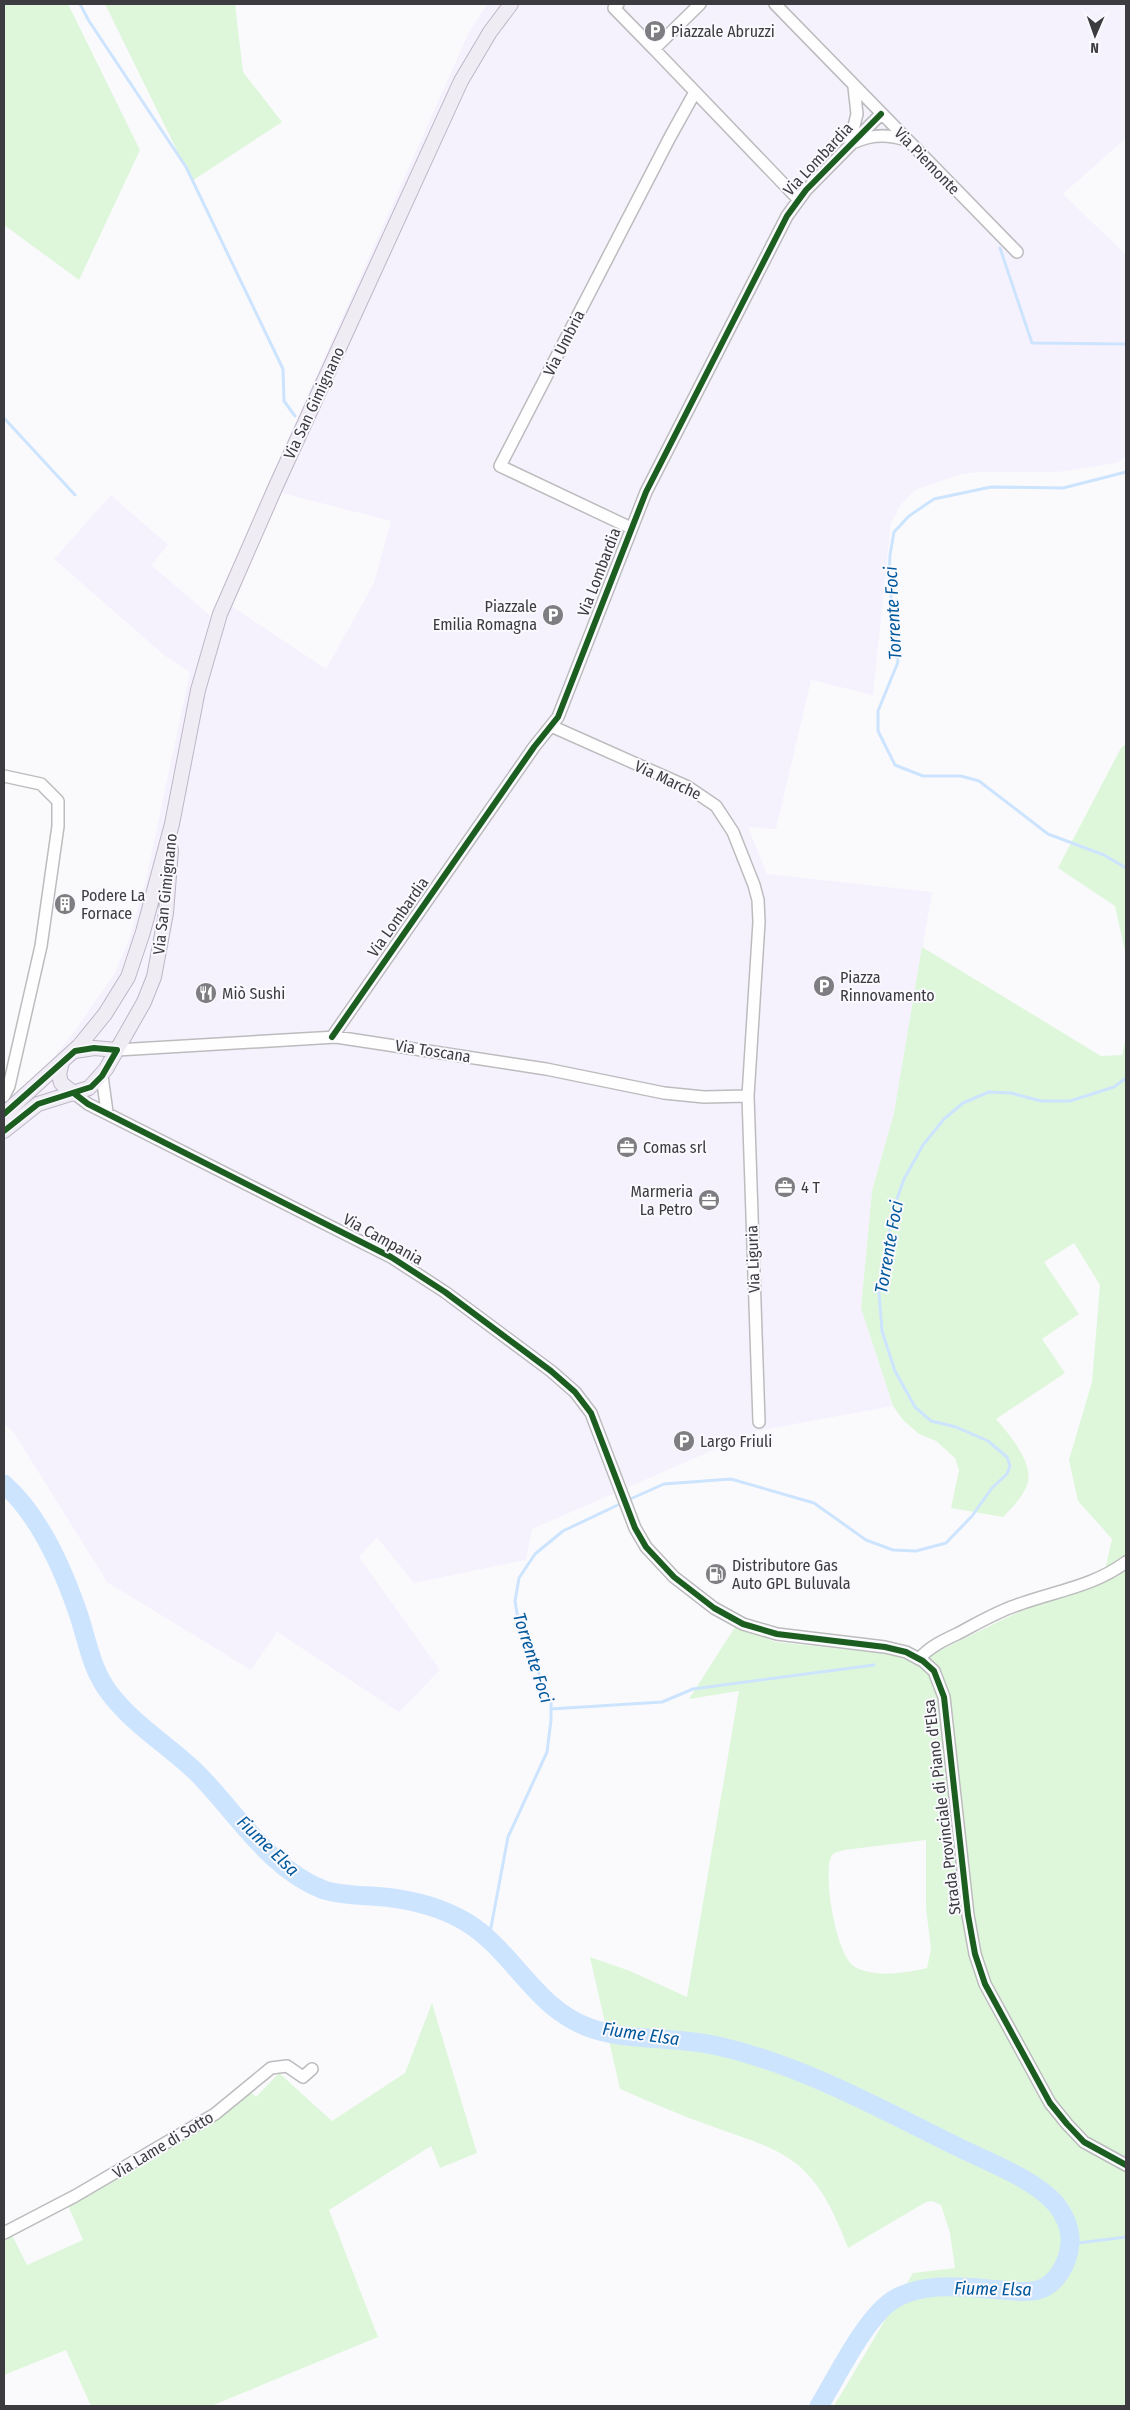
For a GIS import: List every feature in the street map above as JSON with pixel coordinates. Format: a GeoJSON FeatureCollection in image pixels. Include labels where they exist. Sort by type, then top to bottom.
{"type":"FeatureCollection","features":[{"type":"Feature","properties":{"kind":"main road","name":"Via San Gimignano"},"geometry":{"type":"LineString","coordinates":[[4,1114],[74,1050],[105,1014],[128,977],[143,932],[172,824],[202,675],[215,630],[233,582],[461,82],[493,27],[511,4]]}},
{"type":"Feature","properties":{"kind":"main road","name":"Via San Gimignano"},"geometry":{"type":"LineString","coordinates":[[4,1131],[38,1104],[75,1094],[91,1087],[102,1076],[117,1050],[147,995],[156,971],[166,913],[172,824]]}},
{"type":"Feature","properties":{"kind":"main road"},"geometry":{"type":"LineString","coordinates":[[74,1050],[94,1048],[117,1050]]}},
{"type":"Feature","properties":{"kind":"main road"},"geometry":{"type":"LineString","coordinates":[[62,1062],[60,1081],[65,1088],[75,1094]]}},
{"type":"Feature","properties":{"kind":"street"},"geometry":{"type":"LineString","coordinates":[[618,4],[614,8],[798,199]]}},
{"type":"Feature","properties":{"kind":"street"},"geometry":{"type":"LineString","coordinates":[[654,49],[700,4]]}},
{"type":"Feature","properties":{"kind":"street","name":"Via Piemonte"},"geometry":{"type":"LineString","coordinates":[[775,4],[1017,252]]}},
{"type":"Feature","properties":{"kind":"street","name":"Via Lombardia"},"geometry":{"type":"LineString","coordinates":[[848,146],[857,114],[857,99],[853,85]]}},
{"type":"Feature","properties":{"kind":"street","name":"Via Umbria"},"geometry":{"type":"LineString","coordinates":[[631,528],[500,466],[695,92]]}},
{"type":"Feature","properties":{"kind":"street","name":"Via Lombardia"},"geometry":{"type":"LineString","coordinates":[[332,1037],[559,714],[631,528],[660,462],[787,216],[798,199],[881,114]]}},
{"type":"Feature","properties":{"kind":"street","name":"Via Lombardia"},"geometry":{"type":"LineString","coordinates":[[848,146],[860,139],[876,135],[906,140]]}},
{"type":"Feature","properties":{"kind":"street","name":"Via Marche"},"geometry":{"type":"LineString","coordinates":[[551,726],[688,787],[713,803],[723,814],[733,832],[758,900],[758,931],[748,1096]]}},
{"type":"Feature","properties":{"kind":"street"},"geometry":{"type":"LineString","coordinates":[[4,776],[42,784],[58,801],[58,826],[41,946],[9,1086],[4,1096]]}},
{"type":"Feature","properties":{"kind":"street","name":"Via Toscana"},"geometry":{"type":"LineString","coordinates":[[117,1050],[332,1037],[546,1069],[664,1093],[704,1096],[748,1096]]}},
{"type":"Feature","properties":{"kind":"street"},"geometry":{"type":"LineString","coordinates":[[102,1076],[107,1112]]}},
{"type":"Feature","properties":{"kind":"street","name":"Via Campania"},"geometry":{"type":"LineString","coordinates":[[75,1094],[88,1104],[382,1252],[445,1292],[537,1360],[575,1392],[593,1418],[617,1478]]}},
{"type":"Feature","properties":{"kind":"street","name":"Via Liguria"},"geometry":{"type":"LineString","coordinates":[[748,1096],[759,1422]]}},
{"type":"Feature","properties":{"kind":"street","name":"Strada Provinciale di Piano d'Elsa"},"geometry":{"type":"LineString","coordinates":[[617,1478],[635,1528],[649,1551],[668,1572],[706,1603],[735,1620],[777,1634],[885,1647],[906,1652],[919,1659],[934,1671],[944,1697],[968,1915],[975,1954],[985,1984],[1050,2102],[1084,2142],[1126,2165]]}},
{"type":"Feature","properties":{"kind":"street"},"geometry":{"type":"LineString","coordinates":[[919,1659],[934,1646],[1002,1611],[1081,1585],[1113,1571],[1126,1562]]}},
{"type":"Feature","properties":{"kind":"street","name":"Via Lame di Sotto"},"geometry":{"type":"LineString","coordinates":[[4,2233],[75,2196],[206,2120],[230,2103],[271,2068],[287,2066],[303,2078],[312,2069]]}},
{"type":"Feature","properties":{"kind":"shaded area"},"geometry":{"type":"Polygon","coordinates":[[[487,4],[1126,4],[1126,138],[1063,194],[1126,255],[1126,456],[1117,463],[1058,472],[980,472],[961,474],[915,490],[900,506],[891,523],[873,695],[811,680],[776,829],[748,827],[767,874],[932,892],[894,1113],[872,1191],[861,1308],[893,1406],[757,1431],[532,1529],[526,1560],[414,1583],[377,1537],[359,1557],[440,1670],[399,1712],[277,1632],[251,1670],[107,1582],[14,1433],[4,1424],[4,1106],[48,1064],[74,1032],[114,974],[129,940],[146,879],[190,672],[165,656],[54,559],[111,495],[168,545],[151,565],[212,617],[221,599],[326,669],[374,583],[391,521],[266,489],[469,32],[487,4]]]}},
{"type":"Feature","properties":{"kind":"green space"},"geometry":{"type":"Polygon","coordinates":[[[4,4],[68,4],[140,150],[79,280],[4,225],[4,4]]]}},
{"type":"Feature","properties":{"kind":"green space"},"geometry":{"type":"Polygon","coordinates":[[[105,4],[235,4],[243,72],[282,122],[192,181],[105,4]]]}},
{"type":"Feature","properties":{"kind":"green space"},"geometry":{"type":"Polygon","coordinates":[[[1126,744],[1126,956],[1115,906],[1058,868],[1121,748],[1126,744]]]}},
{"type":"Feature","properties":{"kind":"green space"},"geometry":{"type":"Polygon","coordinates":[[[922,947],[1101,1056],[1122,1055],[1126,1039],[1125,2406],[834,2406],[913,2273],[955,2268],[950,2233],[941,2205],[932,2201],[926,2202],[848,2248],[822,2193],[807,2173],[789,2158],[756,2142],[620,2089],[590,1957],[630,1971],[687,1997],[739,1691],[689,1699],[735,1627],[776,1642],[880,1653],[896,1656],[914,1663],[1105,1570],[1112,1539],[1078,1501],[1069,1460],[1092,1382],[1100,1285],[1074,1243],[1044,1262],[1079,1314],[1042,1339],[1065,1373],[996,1419],[1024,1459],[1028,1477],[1027,1485],[1022,1494],[1003,1517],[951,1508],[959,1470],[955,1458],[936,1441],[919,1434],[903,1420],[893,1406],[861,1308],[872,1191],[894,1113],[922,947]],[[926,1840],[844,1850],[832,1855],[829,1867],[829,1881],[833,1915],[842,1948],[848,1960],[855,1967],[881,1973],[910,1972],[927,1968],[931,1949],[926,1908],[926,1840]]]}},
{"type":"Feature","properties":{"kind":"green space"},"geometry":{"type":"Polygon","coordinates":[[[432,2003],[477,2153],[440,2168],[431,2146],[329,2210],[378,2337],[211,2406],[91,2406],[66,2350],[4,2375],[4,2239],[12,2235],[27,2265],[83,2240],[68,2205],[250,2092],[256,2097],[279,2073],[332,2121],[405,2073],[432,2003]]]}},
{"type":"Feature","properties":{"kind":"waterway"},"geometry":{"type":"LineString","coordinates":[[80,4],[89,21],[186,167],[283,369],[284,401],[295,416]]}},
{"type":"Feature","properties":{"kind":"waterway"},"geometry":{"type":"LineString","coordinates":[[1000,248],[1032,343],[1126,344]]}},
{"type":"Feature","properties":{"kind":"waterway"},"geometry":{"type":"LineString","coordinates":[[4,418],[75,495]]}},
{"type":"Feature","properties":{"kind":"waterway","name":"Torrente Foci"},"geometry":{"type":"LineString","coordinates":[[1126,472],[1063,488],[991,487],[934,499],[909,516],[894,532],[890,555],[889,577],[898,662],[878,711],[878,731],[895,765],[923,776],[961,776],[979,781],[1048,834],[1104,855],[1126,868]]}},
{"type":"Feature","properties":{"kind":"waterway","name":"Torrente Foci"},"geometry":{"type":"LineString","coordinates":[[628,1500],[664,1484],[731,1479],[814,1503],[866,1540],[893,1550],[916,1551],[946,1543],[972,1516],[992,1488],[1007,1474],[1010,1466],[1007,1457],[988,1441],[956,1427],[931,1421],[915,1407],[895,1371],[882,1331],[879,1293],[893,1210],[904,1179],[923,1145],[944,1119],[963,1103],[989,1092],[1011,1093],[1041,1101],[1070,1101],[1114,1087],[1126,1078]]}},
{"type":"Feature","properties":{"kind":"waterway","name":"Fiume Elsa"},"geometry":{"type":"LineString","coordinates":[[4,1484],[17,1497],[39,1526],[57,1559],[77,1610],[93,1662],[108,1691],[128,1714],[197,1773],[255,1839],[287,1869],[305,1881],[324,1890],[405,1900],[436,1908],[466,1922],[498,1948],[554,2007],[571,2019],[590,2028],[621,2035],[718,2046],[780,2064],[841,2089],[1009,2171],[1034,2186],[1055,2203],[1066,2222],[1070,2243],[1061,2271],[1051,2283],[1038,2290],[1025,2292],[961,2287],[933,2288],[905,2294],[893,2300],[872,2320],[862,2334],[819,2406]]}},
{"type":"Feature","properties":{"kind":"waterway","name":"Torrente Foci"},"geometry":{"type":"LineString","coordinates":[[489,1938],[508,1837],[547,1752],[551,1720],[551,1701],[520,1631],[515,1601],[519,1578],[535,1554],[563,1531],[622,1503]]}},
{"type":"Feature","properties":{"kind":"waterway"},"geometry":{"type":"LineString","coordinates":[[551,1709],[662,1702],[693,1689],[874,1665]]}},
{"type":"Feature","properties":{"kind":"waterway"},"geometry":{"type":"LineString","coordinates":[[1070,2244],[1126,2237]]}},
{"type":"Feature","properties":{"kind":"cycle path"},"geometry":{"type":"LineString","coordinates":[[332,1037],[534,747],[558,717],[646,492],[787,216],[806,190],[881,114]]}},
{"type":"Feature","properties":{"kind":"cycle path"},"geometry":{"type":"LineString","coordinates":[[4,1114],[75,1051],[94,1048],[117,1050],[102,1076],[91,1087],[38,1104],[4,1131]]}},
{"type":"Feature","properties":{"kind":"cycle path"},"geometry":{"type":"LineString","coordinates":[[75,1094],[88,1104],[391,1257],[445,1292],[551,1371],[575,1392],[591,1413],[635,1528],[646,1547],[674,1577],[714,1608],[743,1624],[777,1634],[885,1647],[906,1652],[923,1661],[934,1671],[944,1697],[968,1915],[975,1954],[985,1984],[1050,2103],[1084,2142],[1126,2165]]}},
{"type":"Feature","properties":{"kind":"place","name":"Piazzale Abruzzi"},"geometry":{"type":"Point","coordinates":[655,31]}},
{"type":"Feature","properties":{"kind":"place","name":"Piazzale Emilia Romagna"},"geometry":{"type":"Point","coordinates":[553,615]}},
{"type":"Feature","properties":{"kind":"place","name":"Podere La Fornace"},"geometry":{"type":"Point","coordinates":[65,904]}},
{"type":"Feature","properties":{"kind":"place","name":"Piazza Rinnovamento"},"geometry":{"type":"Point","coordinates":[824,986]}},
{"type":"Feature","properties":{"kind":"place","name":"Miò Sushi"},"geometry":{"type":"Point","coordinates":[206,993]}},
{"type":"Feature","properties":{"kind":"place","name":"Comas srl"},"geometry":{"type":"Point","coordinates":[627,1147]}},
{"type":"Feature","properties":{"kind":"place","name":"4 T"},"geometry":{"type":"Point","coordinates":[785,1187]}},
{"type":"Feature","properties":{"kind":"place","name":"Marmeria La Petro"},"geometry":{"type":"Point","coordinates":[709,1200]}},
{"type":"Feature","properties":{"kind":"place","name":"Largo Friuli"},"geometry":{"type":"Point","coordinates":[684,1441]}},
{"type":"Feature","properties":{"kind":"place","name":"Distributore Gas Auto GPL Buluvala"},"geometry":{"type":"Point","coordinates":[716,1574]}}]}
